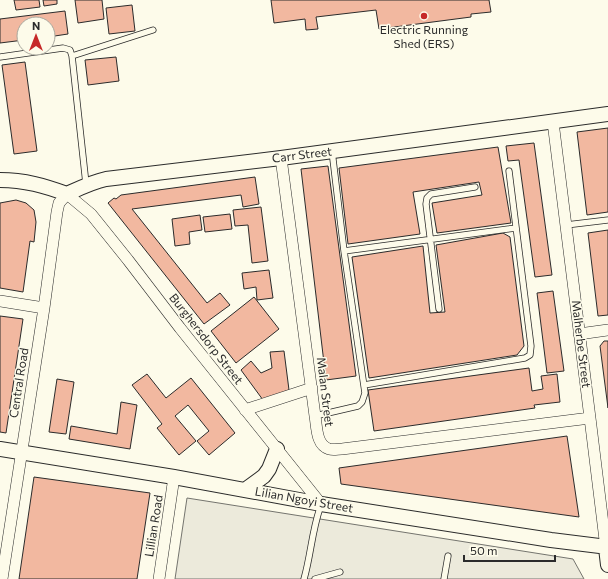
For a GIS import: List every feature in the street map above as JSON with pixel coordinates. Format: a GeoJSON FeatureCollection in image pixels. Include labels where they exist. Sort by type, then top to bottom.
{"type":"FeatureCollection","features":[{"type":"Feature","properties":{"kind":"street","name":"Carr Street"},"geometry":{"type":"LineString","coordinates":[[67,194],[86,185],[106,179],[282,162],[332,151],[608,114]]}},
{"type":"Feature","properties":{"kind":"street","name":"Malherbe Street"},"geometry":{"type":"LineString","coordinates":[[553,122],[607,547],[608,566]]}},
{"type":"Feature","properties":{"kind":"street","name":"Malan Street"},"geometry":{"type":"LineString","coordinates":[[282,162],[318,438],[322,444],[329,449],[350,448],[590,418]]}},
{"type":"Feature","properties":{"kind":"street"},"geometry":{"type":"LineString","coordinates":[[0,180],[28,182],[46,186],[67,194]]}},
{"type":"Feature","properties":{"kind":"street","name":"Central Road"},"geometry":{"type":"LineString","coordinates":[[2,579],[44,308],[57,212],[59,203],[67,194]]}},
{"type":"Feature","properties":{"kind":"street","name":"Burghersdorp Street"},"geometry":{"type":"LineString","coordinates":[[67,194],[91,214],[321,504]]}},
{"type":"Feature","properties":{"kind":"street"},"geometry":{"type":"LineString","coordinates":[[0,301],[44,308]]}},
{"type":"Feature","properties":{"kind":"street"},"geometry":{"type":"LineString","coordinates":[[579,334],[608,330]]}},
{"type":"Feature","properties":{"kind":"street"},"geometry":{"type":"LineString","coordinates":[[245,410],[312,388]]}},
{"type":"Feature","properties":{"kind":"street","name":"Lilian Ngoyi Street"},"geometry":{"type":"LineString","coordinates":[[0,449],[174,477],[321,504],[551,540],[607,547]]}},
{"type":"Feature","properties":{"kind":"street"},"geometry":{"type":"LineString","coordinates":[[245,490],[264,476],[269,469],[277,449]]}},
{"type":"Feature","properties":{"kind":"street","name":"Lillian Road"},"geometry":{"type":"LineString","coordinates":[[159,579],[174,477]]}},
{"type":"Feature","properties":{"kind":"lane"},"geometry":{"type":"LineString","coordinates":[[72,56],[153,30]]}},
{"type":"Feature","properties":{"kind":"lane"},"geometry":{"type":"LineString","coordinates":[[0,57],[63,48],[70,50],[72,56],[86,185]]}},
{"type":"Feature","properties":{"kind":"lane"},"geometry":{"type":"LineString","coordinates":[[315,416],[358,406],[362,402],[365,394],[344,251],[332,151]]}},
{"type":"Feature","properties":{"kind":"lane"},"geometry":{"type":"LineString","coordinates":[[364,385],[525,358],[530,355],[531,346],[509,171]]}},
{"type":"Feature","properties":{"kind":"lane"},"geometry":{"type":"LineString","coordinates":[[440,309],[430,240],[426,204],[427,198],[431,194],[475,187]]}},
{"type":"Feature","properties":{"kind":"lane"},"geometry":{"type":"LineString","coordinates":[[566,225],[608,220]]}},
{"type":"Feature","properties":{"kind":"lane"},"geometry":{"type":"LineString","coordinates":[[344,251],[516,228]]}},
{"type":"Feature","properties":{"kind":"lane"},"geometry":{"type":"LineString","coordinates":[[304,579],[308,566],[317,516],[321,504]]}},
{"type":"Feature","properties":{"kind":"lane"},"geometry":{"type":"LineString","coordinates":[[444,579],[448,556]]}},
{"type":"Feature","properties":{"kind":"lane"},"geometry":{"type":"LineString","coordinates":[[315,579],[340,572]]}},
{"type":"Feature","properties":{"kind":"shaded area"},"geometry":{"type":"Polygon","coordinates":[[[187,498],[573,559],[584,579],[175,579],[187,498]]]}},
{"type":"Feature","properties":{"kind":"building"},"geometry":{"type":"Polygon","coordinates":[[[14,0],[39,0],[40,7],[16,10],[14,0]]]}},
{"type":"Feature","properties":{"kind":"building"},"geometry":{"type":"Polygon","coordinates":[[[43,0],[57,0],[57,4],[44,6],[43,0]]]}},
{"type":"Feature","properties":{"kind":"building"},"geometry":{"type":"Polygon","coordinates":[[[75,0],[102,0],[104,19],[78,23],[75,0]]]}},
{"type":"Feature","properties":{"kind":"building","name":"Electric Running Shed (ERS)"},"geometry":{"type":"Polygon","coordinates":[[[271,0],[489,0],[491,12],[471,14],[471,17],[379,29],[376,10],[316,17],[318,29],[306,30],[305,19],[274,23],[271,0]]]}},
{"type":"Feature","properties":{"kind":"building"},"geometry":{"type":"Polygon","coordinates":[[[132,5],[135,31],[109,34],[106,8],[132,5]]]}},
{"type":"Feature","properties":{"kind":"building"},"geometry":{"type":"Polygon","coordinates":[[[65,11],[68,34],[56,36],[56,16],[24,16],[65,11]]]}},
{"type":"Feature","properties":{"kind":"building"},"geometry":{"type":"Polygon","coordinates":[[[16,17],[16,41],[0,43],[0,19],[16,17]]]}},
{"type":"Feature","properties":{"kind":"building"},"geometry":{"type":"Polygon","coordinates":[[[116,57],[119,81],[88,85],[85,60],[116,57]]]}},
{"type":"Feature","properties":{"kind":"building"},"geometry":{"type":"Polygon","coordinates":[[[25,62],[37,151],[14,154],[2,65],[25,62]]]}},
{"type":"Feature","properties":{"kind":"building"},"geometry":{"type":"Polygon","coordinates":[[[608,128],[608,212],[587,215],[577,132],[608,128]]]}},
{"type":"Feature","properties":{"kind":"building"},"geometry":{"type":"Polygon","coordinates":[[[534,143],[552,275],[535,277],[519,160],[508,161],[506,146],[534,143]]]}},
{"type":"Feature","properties":{"kind":"building"},"geometry":{"type":"Polygon","coordinates":[[[498,147],[511,223],[437,233],[432,203],[482,195],[479,182],[413,192],[420,234],[348,244],[339,168],[498,147]]]}},
{"type":"Feature","properties":{"kind":"building"},"geometry":{"type":"Polygon","coordinates":[[[328,166],[356,376],[326,380],[301,169],[328,166]]]}},
{"type":"Feature","properties":{"kind":"building"},"geometry":{"type":"Polygon","coordinates":[[[255,177],[259,204],[243,207],[241,195],[132,209],[207,303],[220,293],[230,305],[204,324],[108,203],[121,195],[255,177]]]}},
{"type":"Feature","properties":{"kind":"building"},"geometry":{"type":"Polygon","coordinates":[[[16,200],[26,203],[34,210],[36,222],[34,242],[30,241],[23,292],[0,288],[0,203],[16,200]]]}},
{"type":"Feature","properties":{"kind":"building"},"geometry":{"type":"Polygon","coordinates":[[[261,207],[268,261],[252,263],[248,225],[235,226],[233,210],[261,207]]]}},
{"type":"Feature","properties":{"kind":"building"},"geometry":{"type":"Polygon","coordinates":[[[230,214],[232,229],[205,232],[203,217],[230,214]]]}},
{"type":"Feature","properties":{"kind":"building"},"geometry":{"type":"Polygon","coordinates":[[[200,215],[202,230],[189,232],[190,244],[175,246],[172,219],[200,215]]]}},
{"type":"Feature","properties":{"kind":"building"},"geometry":{"type":"Polygon","coordinates":[[[608,230],[608,315],[598,316],[588,233],[608,230]]]}},
{"type":"Feature","properties":{"kind":"building"},"geometry":{"type":"Polygon","coordinates":[[[503,233],[510,237],[524,346],[517,355],[369,378],[352,257],[423,246],[430,313],[445,312],[436,245],[503,233]]]}},
{"type":"Feature","properties":{"kind":"building"},"geometry":{"type":"Polygon","coordinates":[[[269,270],[273,298],[257,300],[256,287],[244,289],[242,273],[269,270]]]}},
{"type":"Feature","properties":{"kind":"building"},"geometry":{"type":"Polygon","coordinates":[[[553,291],[564,371],[547,373],[537,293],[553,291]]]}},
{"type":"Feature","properties":{"kind":"building"},"geometry":{"type":"Polygon","coordinates":[[[254,297],[279,329],[236,363],[211,331],[254,297]]]}},
{"type":"Feature","properties":{"kind":"building"},"geometry":{"type":"Polygon","coordinates":[[[0,316],[23,319],[6,433],[0,432],[0,316]]]}},
{"type":"Feature","properties":{"kind":"building"},"geometry":{"type":"Polygon","coordinates":[[[604,341],[608,341],[608,408],[600,346],[604,341]]]}},
{"type":"Feature","properties":{"kind":"building"},"geometry":{"type":"Polygon","coordinates":[[[284,351],[289,390],[263,400],[241,370],[251,361],[261,373],[272,368],[270,352],[284,351]]]}},
{"type":"Feature","properties":{"kind":"building"},"geometry":{"type":"Polygon","coordinates":[[[529,368],[532,391],[543,389],[541,376],[557,374],[560,402],[534,405],[535,408],[374,431],[368,390],[529,368]]]}},
{"type":"Feature","properties":{"kind":"building"},"geometry":{"type":"Polygon","coordinates":[[[147,374],[166,398],[191,378],[235,433],[209,455],[197,441],[209,431],[188,405],[175,416],[196,441],[179,455],[157,428],[162,424],[132,385],[147,374]]]}},
{"type":"Feature","properties":{"kind":"building"},"geometry":{"type":"Polygon","coordinates":[[[57,379],[74,382],[66,434],[49,432],[57,379]]]}},
{"type":"Feature","properties":{"kind":"building"},"geometry":{"type":"Polygon","coordinates":[[[121,402],[137,405],[130,449],[69,439],[71,426],[117,434],[121,402]]]}},
{"type":"Feature","properties":{"kind":"building"},"geometry":{"type":"Polygon","coordinates":[[[567,436],[579,517],[341,484],[339,468],[567,436]]]}},
{"type":"Feature","properties":{"kind":"building"},"geometry":{"type":"Polygon","coordinates":[[[34,477],[150,493],[137,579],[19,579],[34,477]]]}},
{"type":"Feature","properties":{"kind":"place","name":"Electric Running Shed (ERS)"},"geometry":{"type":"Point","coordinates":[424,16]}}]}
